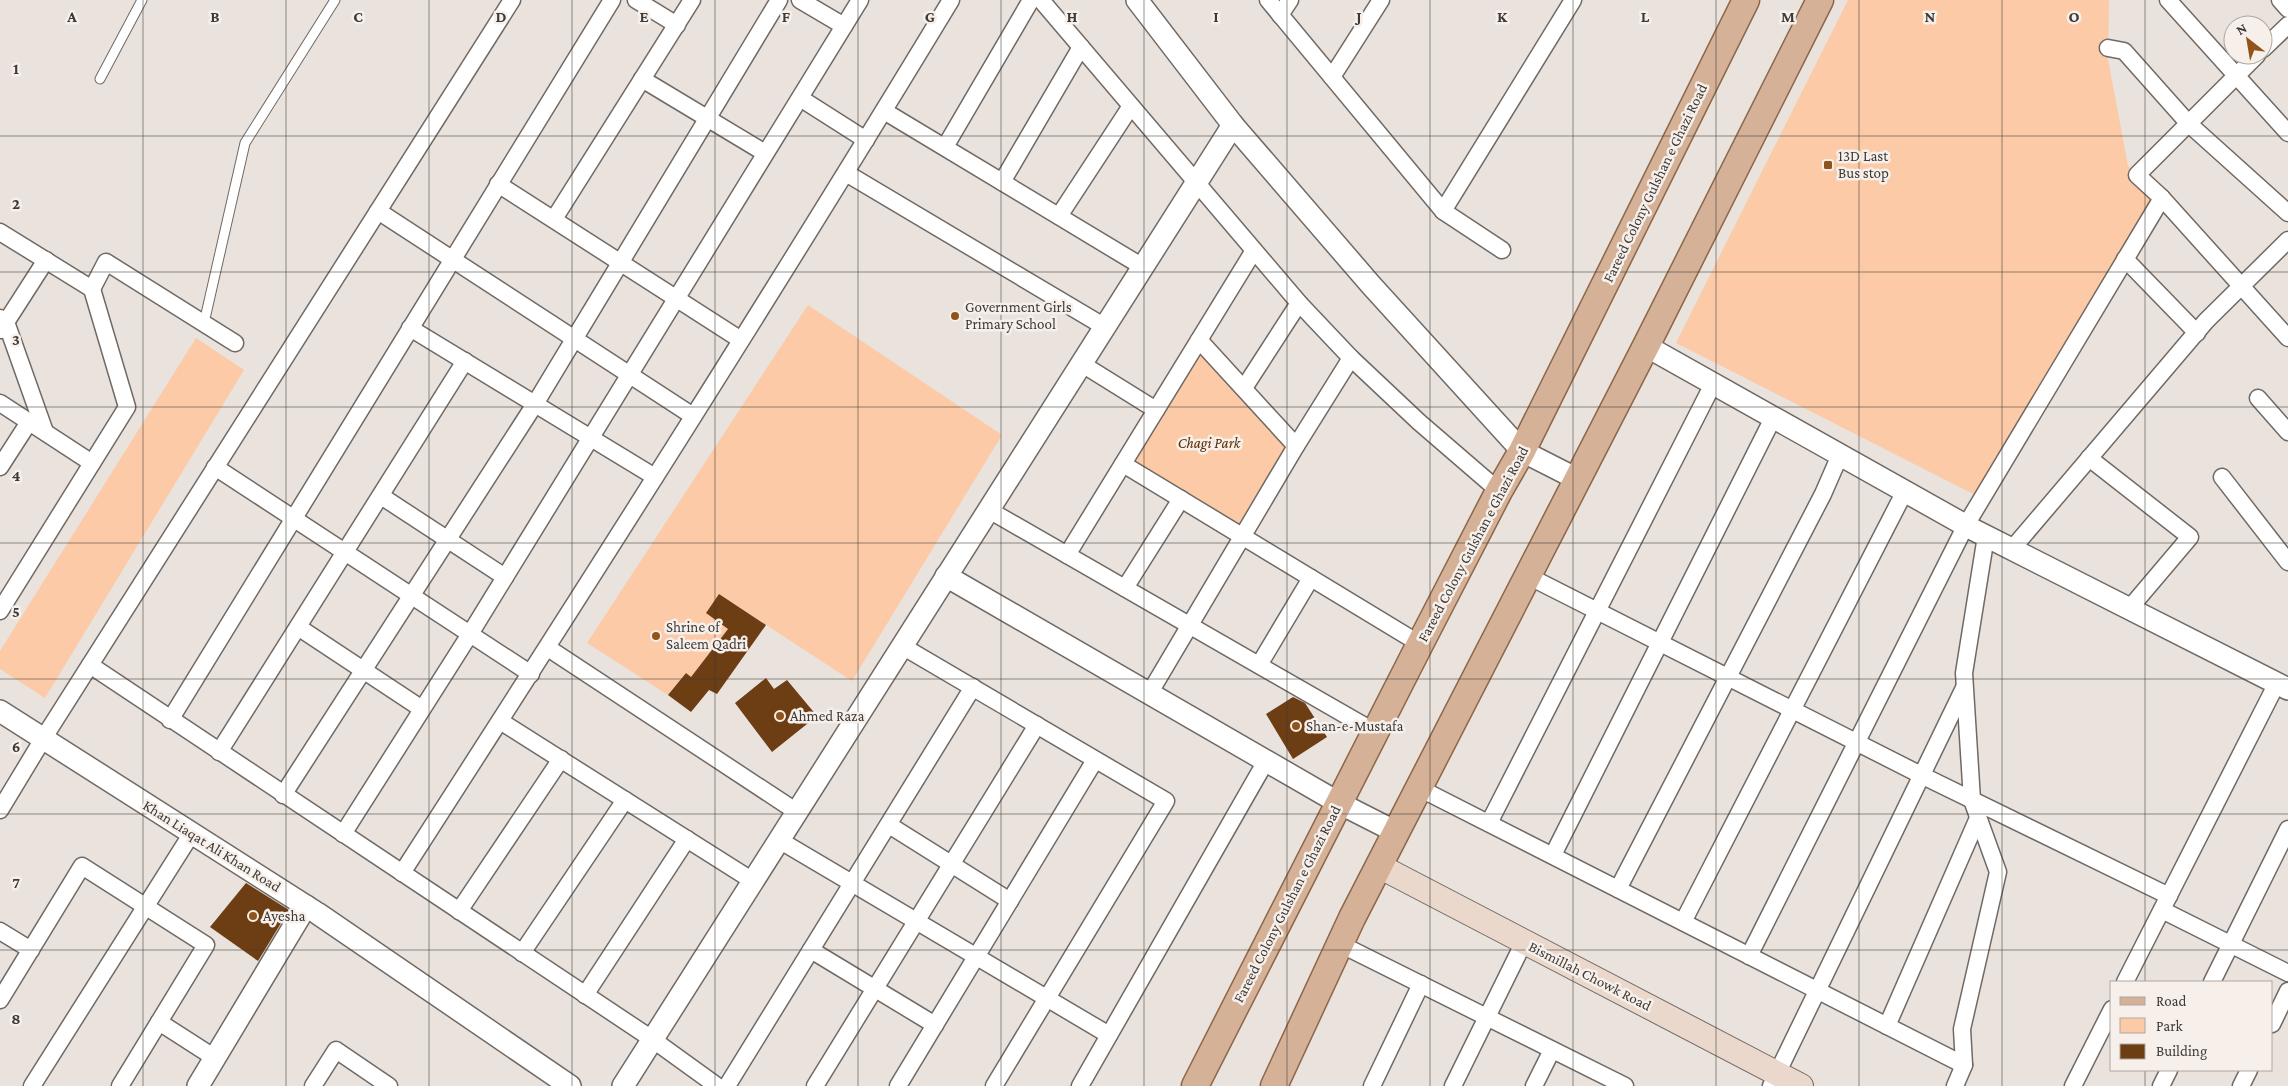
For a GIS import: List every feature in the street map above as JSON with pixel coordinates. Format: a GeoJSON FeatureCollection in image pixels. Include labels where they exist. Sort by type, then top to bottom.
{"type":"FeatureCollection","features":[{"type":"Feature","properties":{"kind":"main road"},"geometry":{"type":"LineString","coordinates":[[1274,1086],[1340,944],[1396,832],[1646,346],[1820,0]]}},
{"type":"Feature","properties":{"kind":"main road","name":"Fareed Colony Gulshan e Ghazi Road"},"geometry":{"type":"LineString","coordinates":[[1195,1086],[1420,644],[1499,491],[1522,451],[1744,1]]}},
{"type":"Feature","properties":{"kind":"main road","name":"Bismillah Chowk Road"},"geometry":{"type":"LineString","coordinates":[[1379,866],[1524,942],[1774,1080],[1801,1086]]}},
{"type":"Feature","properties":{"kind":"street"},"geometry":{"type":"LineString","coordinates":[[0,810],[43,739],[512,0]]}},
{"type":"Feature","properties":{"kind":"street"},"geometry":{"type":"LineString","coordinates":[[170,720],[612,0]]}},
{"type":"Feature","properties":{"kind":"street"},"geometry":{"type":"LineString","coordinates":[[636,0],[677,25]]}},
{"type":"Feature","properties":{"kind":"street"},"geometry":{"type":"LineString","coordinates":[[554,219],[692,0]]}},
{"type":"Feature","properties":{"kind":"street"},"geometry":{"type":"LineString","coordinates":[[283,795],[535,404],[779,0]]}},
{"type":"Feature","properties":{"kind":"street"},"geometry":{"type":"LineString","coordinates":[[800,0],[844,26]]}},
{"type":"Feature","properties":{"kind":"street"},"geometry":{"type":"LineString","coordinates":[[343,834],[470,634],[860,0]]}},
{"type":"Feature","properties":{"kind":"street"},"geometry":{"type":"LineString","coordinates":[[402,873],[548,648],[694,416],[846,173],[951,0]]}},
{"type":"Feature","properties":{"kind":"street"},"geometry":{"type":"LineString","coordinates":[[945,147],[1031,0]]}},
{"type":"Feature","properties":{"kind":"street"},"geometry":{"type":"LineString","coordinates":[[1041,0],[1197,183],[1253,252],[1299,303],[1351,358],[1419,422],[1499,491]]}},
{"type":"Feature","properties":{"kind":"street"},"geometry":{"type":"LineString","coordinates":[[1137,0],[1233,125],[1370,285],[1522,451],[1577,479]]}},
{"type":"Feature","properties":{"kind":"street"},"geometry":{"type":"LineString","coordinates":[[1268,0],[1443,211],[1502,250]]}},
{"type":"Feature","properties":{"kind":"street"},"geometry":{"type":"LineString","coordinates":[[1280,15],[1290,0]]}},
{"type":"Feature","properties":{"kind":"street"},"geometry":{"type":"LineString","coordinates":[[1332,77],[1380,0]]}},
{"type":"Feature","properties":{"kind":"street"},"geometry":{"type":"LineString","coordinates":[[1443,211],[1574,0]]}},
{"type":"Feature","properties":{"kind":"street"},"geometry":{"type":"LineString","coordinates":[[2168,0],[2288,133]]}},
{"type":"Feature","properties":{"kind":"street"},"geometry":{"type":"LineString","coordinates":[[2280,0],[2288,10]]}},
{"type":"Feature","properties":{"kind":"street"},"geometry":{"type":"LineString","coordinates":[[2273,39],[2288,25]]}},
{"type":"Feature","properties":{"kind":"street"},"geometry":{"type":"LineString","coordinates":[[1002,182],[1081,47]]}},
{"type":"Feature","properties":{"kind":"street"},"geometry":{"type":"LineString","coordinates":[[2108,48],[2124,51],[2189,124],[2288,212]]}},
{"type":"Feature","properties":{"kind":"street"},"geometry":{"type":"LineString","coordinates":[[2247,65],[2137,175],[2162,198],[2288,338]]}},
{"type":"Feature","properties":{"kind":"street"},"geometry":{"type":"LineString","coordinates":[[642,79],[765,153]]}},
{"type":"Feature","properties":{"kind":"street"},"geometry":{"type":"LineString","coordinates":[[800,98],[866,140]]}},
{"type":"Feature","properties":{"kind":"street"},"geometry":{"type":"LineString","coordinates":[[1059,216],[1131,106]]}},
{"type":"Feature","properties":{"kind":"street"},"geometry":{"type":"LineString","coordinates":[[884,111],[1143,267]]}},
{"type":"Feature","properties":{"kind":"street"},"geometry":{"type":"LineString","coordinates":[[623,1086],[1233,125]]}},
{"type":"Feature","properties":{"kind":"street"},"geometry":{"type":"LineString","coordinates":[[846,173],[1105,327]]}},
{"type":"Feature","properties":{"kind":"street"},"geometry":{"type":"LineString","coordinates":[[498,184],[677,297],[741,340]]}},
{"type":"Feature","properties":{"kind":"street"},"geometry":{"type":"LineString","coordinates":[[1749,956],[1966,525],[2162,198]]}},
{"type":"Feature","properties":{"kind":"street"},"geometry":{"type":"LineString","coordinates":[[378,211],[694,416]]}},
{"type":"Feature","properties":{"kind":"street"},"geometry":{"type":"LineString","coordinates":[[0,232],[92,289],[127,407],[0,610]]}},
{"type":"Feature","properties":{"kind":"street"},"geometry":{"type":"LineString","coordinates":[[2012,549],[2197,333],[2288,240]]}},
{"type":"Feature","properties":{"kind":"street"},"geometry":{"type":"LineString","coordinates":[[1067,555],[1253,252]]}},
{"type":"Feature","properties":{"kind":"street"},"geometry":{"type":"LineString","coordinates":[[2125,259],[2197,333]]}},
{"type":"Feature","properties":{"kind":"street"},"geometry":{"type":"LineString","coordinates":[[45,432],[2,324],[46,260]]}},
{"type":"Feature","properties":{"kind":"street"},"geometry":{"type":"LineString","coordinates":[[92,289],[106,262],[235,343]]}},
{"type":"Feature","properties":{"kind":"street"},"geometry":{"type":"LineString","coordinates":[[1244,388],[1299,303]]}},
{"type":"Feature","properties":{"kind":"street"},"geometry":{"type":"LineString","coordinates":[[410,328],[655,477]]}},
{"type":"Feature","properties":{"kind":"street"},"geometry":{"type":"LineString","coordinates":[[1199,340],[1296,446]]}},
{"type":"Feature","properties":{"kind":"street"},"geometry":{"type":"LineString","coordinates":[[1646,346],[1986,536],[2282,686],[2165,903],[2126,981]]}},
{"type":"Feature","properties":{"kind":"street"},"geometry":{"type":"LineString","coordinates":[[1149,694],[1296,446],[1351,358]]}},
{"type":"Feature","properties":{"kind":"street"},"geometry":{"type":"LineString","coordinates":[[219,752],[465,361]]}},
{"type":"Feature","properties":{"kind":"street"},"geometry":{"type":"LineString","coordinates":[[1082,364],[1156,410]]}},
{"type":"Feature","properties":{"kind":"street"},"geometry":{"type":"LineString","coordinates":[[1489,823],[1713,384]]}},
{"type":"Feature","properties":{"kind":"street"},"geometry":{"type":"LineString","coordinates":[[2258,398],[2288,432]]}},
{"type":"Feature","properties":{"kind":"street"},"geometry":{"type":"LineString","coordinates":[[0,403],[92,463]]}},
{"type":"Feature","properties":{"kind":"street"},"geometry":{"type":"LineString","coordinates":[[1553,856],[1774,418]]}},
{"type":"Feature","properties":{"kind":"street"},"geometry":{"type":"LineString","coordinates":[[0,467],[29,422]]}},
{"type":"Feature","properties":{"kind":"street"},"geometry":{"type":"LineString","coordinates":[[1618,889],[1823,494],[1840,455]]}},
{"type":"Feature","properties":{"kind":"street"},"geometry":{"type":"LineString","coordinates":[[2089,458],[2190,537],[2129,609]]}},
{"type":"Feature","properties":{"kind":"street"},"geometry":{"type":"LineString","coordinates":[[1123,464],[1420,644]]}},
{"type":"Feature","properties":{"kind":"street"},"geometry":{"type":"LineString","coordinates":[[215,467],[531,674]]}},
{"type":"Feature","properties":{"kind":"street"},"geometry":{"type":"LineString","coordinates":[[2222,477],[2288,562]]}},
{"type":"Feature","properties":{"kind":"street"},"geometry":{"type":"LineString","coordinates":[[1683,922],[1905,491]]}},
{"type":"Feature","properties":{"kind":"street"},"geometry":{"type":"LineString","coordinates":[[381,496],[504,577]]}},
{"type":"Feature","properties":{"kind":"street"},"geometry":{"type":"LineString","coordinates":[[1125,588],[1181,499]]}},
{"type":"Feature","properties":{"kind":"street"},"geometry":{"type":"LineString","coordinates":[[989,510],[1375,732]]}},
{"type":"Feature","properties":{"kind":"street"},"geometry":{"type":"LineString","coordinates":[[1955,1086],[1964,1065],[1962,1029],[1998,872],[1972,800],[1964,686],[1964,673],[1986,536]]}},
{"type":"Feature","properties":{"kind":"street"},"geometry":{"type":"LineString","coordinates":[[946,576],[1338,804],[1396,832]]}},
{"type":"Feature","properties":{"kind":"street"},"geometry":{"type":"LineString","coordinates":[[1528,576],[1972,800],[2165,903],[2231,945],[2288,973]]}},
{"type":"Feature","properties":{"kind":"street"},"geometry":{"type":"LineString","coordinates":[[1259,666],[1311,578]]}},
{"type":"Feature","properties":{"kind":"street"},"geometry":{"type":"LineString","coordinates":[[298,627],[422,709]]}},
{"type":"Feature","properties":{"kind":"street"},"geometry":{"type":"LineString","coordinates":[[902,646],[1166,801],[994,1086]]}},
{"type":"Feature","properties":{"kind":"street"},"geometry":{"type":"LineString","coordinates":[[548,648],[797,812]]}},
{"type":"Feature","properties":{"kind":"street"},"geometry":{"type":"LineString","coordinates":[[90,665],[652,1039],[717,1086]]}},
{"type":"Feature","properties":{"kind":"street"},"geometry":{"type":"LineString","coordinates":[[1774,1080],[1964,686]]}},
{"type":"Feature","properties":{"kind":"street"},"geometry":{"type":"LineString","coordinates":[[727,1086],[973,687]]}},
{"type":"Feature","properties":{"kind":"street","name":"Khan Liaqat Ali Khan Road"},"geometry":{"type":"LineString","coordinates":[[0,711],[306,906],[570,1086]]}},
{"type":"Feature","properties":{"kind":"street"},"geometry":{"type":"LineString","coordinates":[[500,721],[753,881]]}},
{"type":"Feature","properties":{"kind":"street"},"geometry":{"type":"LineString","coordinates":[[815,1086],[1037,725]]}},
{"type":"Feature","properties":{"kind":"street"},"geometry":{"type":"LineString","coordinates":[[459,912],[561,759]]}},
{"type":"Feature","properties":{"kind":"street"},"geometry":{"type":"LineString","coordinates":[[898,1086],[1095,760]]}},
{"type":"Feature","properties":{"kind":"street"},"geometry":{"type":"LineString","coordinates":[[1080,1086],[1266,761]]}},
{"type":"Feature","properties":{"kind":"street"},"geometry":{"type":"LineString","coordinates":[[1419,788],[1964,1065]]}},
{"type":"Feature","properties":{"kind":"street"},"geometry":{"type":"LineString","coordinates":[[522,953],[624,800]]}},
{"type":"Feature","properties":{"kind":"street"},"geometry":{"type":"LineString","coordinates":[[1887,1026],[1978,818]]}},
{"type":"Feature","properties":{"kind":"street"},"geometry":{"type":"LineString","coordinates":[[888,825],[1010,901]]}},
{"type":"Feature","properties":{"kind":"street"},"geometry":{"type":"LineString","coordinates":[[2213,981],[2288,829]]}},
{"type":"Feature","properties":{"kind":"street"},"geometry":{"type":"LineString","coordinates":[[32,1086],[192,833]]}},
{"type":"Feature","properties":{"kind":"street"},"geometry":{"type":"LineString","coordinates":[[585,995],[686,839]]}},
{"type":"Feature","properties":{"kind":"street"},"geometry":{"type":"LineString","coordinates":[[779,840],[1109,1035]]}},
{"type":"Feature","properties":{"kind":"street"},"geometry":{"type":"LineString","coordinates":[[0,1000],[82,866],[206,945],[120,1086]]}},
{"type":"Feature","properties":{"kind":"street"},"geometry":{"type":"LineString","coordinates":[[198,1086],[306,906]]}},
{"type":"Feature","properties":{"kind":"street"},"geometry":{"type":"LineString","coordinates":[[0,931],[31,950]]}},
{"type":"Feature","properties":{"kind":"street"},"geometry":{"type":"LineString","coordinates":[[1453,1086],[1524,942]]}},
{"type":"Feature","properties":{"kind":"street"},"geometry":{"type":"LineString","coordinates":[[1340,944],[1619,1084]]}},
{"type":"Feature","properties":{"kind":"street"},"geometry":{"type":"LineString","coordinates":[[811,950],[935,1025]]}},
{"type":"Feature","properties":{"kind":"street"},"geometry":{"type":"LineString","coordinates":[[1372,1086],[1421,984]]}},
{"type":"Feature","properties":{"kind":"street"},"geometry":{"type":"LineString","coordinates":[[2273,1022],[2288,991]]}},
{"type":"Feature","properties":{"kind":"street"},"geometry":{"type":"LineString","coordinates":[[2073,1086],[2110,1013]]}},
{"type":"Feature","properties":{"kind":"street"},"geometry":{"type":"LineString","coordinates":[[159,1022],[215,1058]]}},
{"type":"Feature","properties":{"kind":"street"},"geometry":{"type":"LineString","coordinates":[[313,1086],[336,1050],[389,1086]]}},
{"type":"Feature","properties":{"kind":"street"},"geometry":{"type":"LineString","coordinates":[[1534,1086],[1552,1050]]}},
{"type":"Feature","properties":{"kind":"street"},"geometry":{"type":"LineString","coordinates":[[2161,1086],[2168,1071]]}},
{"type":"Feature","properties":{"kind":"street"},"geometry":{"type":"LineString","coordinates":[[2241,1086],[2248,1071]]}},
{"type":"Feature","properties":{"kind":"lane"},"geometry":{"type":"LineString","coordinates":[[100,79],[142,0]]}},
{"type":"Feature","properties":{"kind":"lane"},"geometry":{"type":"LineString","coordinates":[[204,323],[245,144],[334,0]]}},
{"type":"Feature","properties":{"kind":"green space"},"geometry":{"type":"Polygon","coordinates":[[[1848,0],[2109,0],[2108,59],[2128,166],[2162,198],[1981,498],[1676,343],[1848,0]]]}},
{"type":"Feature","properties":{"kind":"green space"},"geometry":{"type":"Polygon","coordinates":[[[808,305],[1002,435],[852,681],[719,594],[706,613],[728,629],[691,677],[686,673],[668,695],[587,643],[808,305]]]}},
{"type":"Feature","properties":{"kind":"green space"},"geometry":{"type":"Polygon","coordinates":[[[196,338],[244,370],[45,698],[0,669],[0,651],[196,338]]]}},
{"type":"Feature","properties":{"kind":"green space","name":"Chagi Park"},"geometry":{"type":"Polygon","coordinates":[[[1199,340],[1296,446],[1243,536],[1123,464],[1199,340]]]}},
{"type":"Feature","properties":{"kind":"building"},"geometry":{"type":"Polygon","coordinates":[[[719,594],[766,625],[717,694],[709,690],[691,712],[668,695],[686,673],[691,677],[728,629],[706,613],[719,594]]]}},
{"type":"Feature","properties":{"kind":"building"},"geometry":{"type":"Polygon","coordinates":[[[766,678],[774,689],[787,680],[817,716],[772,752],[735,703],[766,678]]]}},
{"type":"Feature","properties":{"kind":"building","name":"Shan-e-Mustafa"},"geometry":{"type":"Polygon","coordinates":[[[1293,697],[1305,703],[1327,737],[1293,759],[1266,714],[1293,697]]]}},
{"type":"Feature","properties":{"kind":"building","name":"Ayesha"},"geometry":{"type":"Polygon","coordinates":[[[246,883],[289,910],[258,961],[210,927],[246,883]]]}},
{"type":"Feature","properties":{"kind":"place","name":"13D Last Bus stop"},"geometry":{"type":"Point","coordinates":[1828,165]}},
{"type":"Feature","properties":{"kind":"place","name":"Government Girls Primary School"},"geometry":{"type":"Point","coordinates":[955,316]}},
{"type":"Feature","properties":{"kind":"place","name":"Shrine of Saleem Qadri"},"geometry":{"type":"Point","coordinates":[656,636]}},
{"type":"Feature","properties":{"kind":"place","name":"Ahmed Raza"},"geometry":{"type":"Point","coordinates":[780,716]}},
{"type":"Feature","properties":{"kind":"place","name":"Shan-e-Mustafa"},"geometry":{"type":"Point","coordinates":[1296,726]}},
{"type":"Feature","properties":{"kind":"place","name":"Ayesha"},"geometry":{"type":"Point","coordinates":[253,916]}}]}
